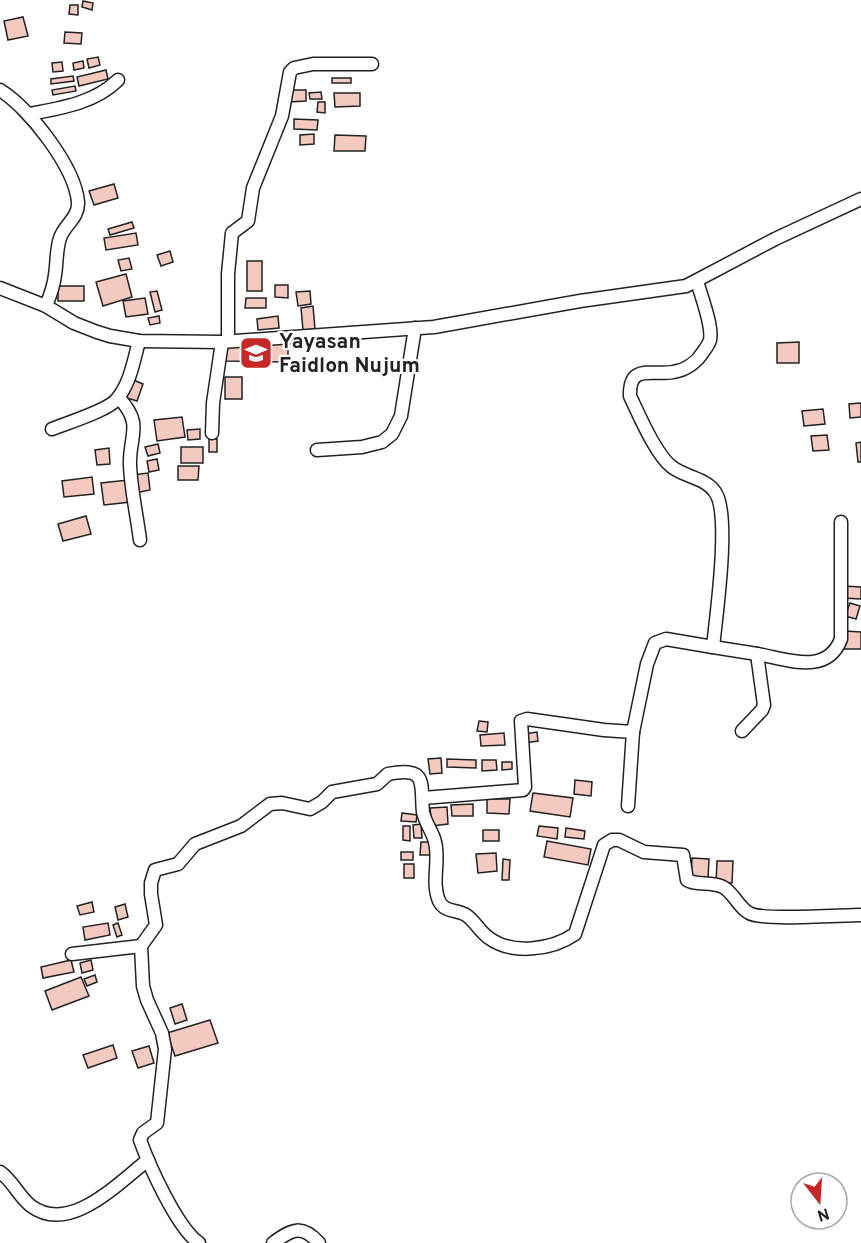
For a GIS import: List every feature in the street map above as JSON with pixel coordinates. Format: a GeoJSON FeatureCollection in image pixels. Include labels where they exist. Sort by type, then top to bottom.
{"type":"FeatureCollection","features":[{"type":"Feature","properties":{"kind":"street"},"geometry":{"type":"LineString","coordinates":[[212,433],[213,403],[225,342],[232,234],[248,221],[253,188],[282,116],[290,72],[294,68],[313,64],[372,64]]}},
{"type":"Feature","properties":{"kind":"street"},"geometry":{"type":"LineString","coordinates":[[30,114],[79,104],[108,90],[118,80]]}},
{"type":"Feature","properties":{"kind":"street"},"geometry":{"type":"LineString","coordinates":[[0,90],[30,114],[59,157],[75,189],[78,204],[71,222],[60,235],[55,278],[46,306]]}},
{"type":"Feature","properties":{"kind":"street"},"geometry":{"type":"LineString","coordinates":[[0,288],[46,306],[74,323],[97,332],[139,341],[225,342],[434,327],[580,301],[686,286],[775,239],[861,199]]}},
{"type":"Feature","properties":{"kind":"street"},"geometry":{"type":"LineString","coordinates":[[697,281],[710,330],[710,341],[699,358],[690,366],[674,372],[642,372],[629,386],[630,396],[665,461],[686,475],[706,483],[716,492],[721,506],[722,553],[713,647]]}},
{"type":"Feature","properties":{"kind":"street"},"geometry":{"type":"LineString","coordinates":[[316,450],[362,447],[382,442],[392,434],[401,416],[415,328]]}},
{"type":"Feature","properties":{"kind":"street"},"geometry":{"type":"LineString","coordinates":[[52,429],[110,405],[119,398],[131,371],[139,341]]}},
{"type":"Feature","properties":{"kind":"street"},"geometry":{"type":"LineString","coordinates":[[119,398],[128,408],[133,423],[130,464],[140,540]]}},
{"type":"Feature","properties":{"kind":"street"},"geometry":{"type":"LineString","coordinates":[[628,806],[633,732],[647,664],[655,643],[666,639],[813,663],[822,661],[837,649],[841,639],[840,522]]}},
{"type":"Feature","properties":{"kind":"street"},"geometry":{"type":"LineString","coordinates":[[742,731],[764,705],[757,654]]}},
{"type":"Feature","properties":{"kind":"street"},"geometry":{"type":"LineString","coordinates":[[423,798],[524,790],[520,723],[524,720],[633,732]]}},
{"type":"Feature","properties":{"kind":"street"},"geometry":{"type":"LineString","coordinates":[[199,1243],[192,1238],[179,1219],[148,1160],[140,1137],[157,1123],[160,1087],[166,1057],[162,1033],[143,986],[141,946],[156,925],[151,894],[151,883],[155,870],[178,864],[195,844],[241,826],[265,807],[282,803],[310,809],[332,792],[377,784],[386,775],[393,773],[417,776],[422,784],[424,817],[435,841],[437,852],[435,884],[441,904],[446,909],[467,916],[489,938],[507,947],[533,948],[557,943],[575,934],[604,845],[612,840],[619,840],[644,852],[682,854],[687,880],[724,888],[750,914],[776,917],[861,915]]}},
{"type":"Feature","properties":{"kind":"street"},"geometry":{"type":"LineString","coordinates":[[72,954],[141,946]]}},
{"type":"Feature","properties":{"kind":"street"},"geometry":{"type":"LineString","coordinates":[[0,1172],[30,1206],[44,1213],[58,1216],[74,1213],[88,1206],[148,1160]]}},
{"type":"Feature","properties":{"kind":"street"},"geometry":{"type":"LineString","coordinates":[[273,1243],[289,1233],[300,1230],[312,1234],[319,1243]]}},
{"type":"Feature","properties":{"kind":"building"},"geometry":{"type":"Polygon","coordinates":[[[83,1],[93,3],[92,10],[82,7],[83,1]]]}},
{"type":"Feature","properties":{"kind":"building"},"geometry":{"type":"Polygon","coordinates":[[[70,5],[78,5],[78,15],[69,14],[70,5]]]}},
{"type":"Feature","properties":{"kind":"building"},"geometry":{"type":"Polygon","coordinates":[[[23,17],[28,36],[8,40],[4,21],[23,17]]]}},
{"type":"Feature","properties":{"kind":"building"},"geometry":{"type":"Polygon","coordinates":[[[65,32],[82,33],[81,44],[64,43],[65,32]]]}},
{"type":"Feature","properties":{"kind":"building"},"geometry":{"type":"Polygon","coordinates":[[[98,57],[100,65],[89,68],[87,59],[98,57]]]}},
{"type":"Feature","properties":{"kind":"building"},"geometry":{"type":"Polygon","coordinates":[[[83,61],[84,68],[74,70],[73,63],[83,61]]]}},
{"type":"Feature","properties":{"kind":"building"},"geometry":{"type":"Polygon","coordinates":[[[62,62],[63,71],[53,72],[52,63],[62,62]]]}},
{"type":"Feature","properties":{"kind":"building"},"geometry":{"type":"Polygon","coordinates":[[[106,70],[108,79],[79,86],[77,77],[106,70]]]}},
{"type":"Feature","properties":{"kind":"building"},"geometry":{"type":"Polygon","coordinates":[[[73,76],[74,81],[51,84],[51,79],[73,76]]]}},
{"type":"Feature","properties":{"kind":"building"},"geometry":{"type":"Polygon","coordinates":[[[332,78],[351,78],[351,83],[332,83],[332,78]]]}},
{"type":"Feature","properties":{"kind":"building"},"geometry":{"type":"Polygon","coordinates":[[[75,86],[76,91],[53,95],[52,90],[75,86]]]}},
{"type":"Feature","properties":{"kind":"building"},"geometry":{"type":"Polygon","coordinates":[[[289,90],[306,90],[306,101],[289,102],[289,90]]]}},
{"type":"Feature","properties":{"kind":"building"},"geometry":{"type":"Polygon","coordinates":[[[321,92],[322,99],[310,99],[309,93],[321,92]]]}},
{"type":"Feature","properties":{"kind":"building"},"geometry":{"type":"Polygon","coordinates":[[[334,93],[360,93],[360,106],[335,107],[334,93]]]}},
{"type":"Feature","properties":{"kind":"building"},"geometry":{"type":"Polygon","coordinates":[[[318,102],[325,102],[325,113],[317,112],[318,102]]]}},
{"type":"Feature","properties":{"kind":"building"},"geometry":{"type":"Polygon","coordinates":[[[294,119],[318,120],[317,130],[294,129],[294,119]]]}},
{"type":"Feature","properties":{"kind":"building"},"geometry":{"type":"Polygon","coordinates":[[[314,134],[314,144],[300,145],[300,135],[314,134]]]}},
{"type":"Feature","properties":{"kind":"building"},"geometry":{"type":"Polygon","coordinates":[[[335,135],[366,136],[365,151],[334,151],[335,135]]]}},
{"type":"Feature","properties":{"kind":"building"},"geometry":{"type":"Polygon","coordinates":[[[114,184],[118,198],[94,205],[89,191],[114,184]]]}},
{"type":"Feature","properties":{"kind":"building"},"geometry":{"type":"Polygon","coordinates":[[[132,222],[134,228],[110,235],[108,229],[132,222]]]}},
{"type":"Feature","properties":{"kind":"building"},"geometry":{"type":"Polygon","coordinates":[[[136,233],[138,245],[106,250],[104,238],[136,233]]]}},
{"type":"Feature","properties":{"kind":"building"},"geometry":{"type":"Polygon","coordinates":[[[170,251],[173,262],[161,266],[157,255],[170,251]]]}},
{"type":"Feature","properties":{"kind":"building"},"geometry":{"type":"Polygon","coordinates":[[[129,258],[132,269],[121,271],[118,260],[129,258]]]}},
{"type":"Feature","properties":{"kind":"building"},"geometry":{"type":"Polygon","coordinates":[[[247,261],[262,261],[262,291],[247,291],[247,261]]]}},
{"type":"Feature","properties":{"kind":"building"},"geometry":{"type":"Polygon","coordinates":[[[126,274],[132,297],[103,306],[96,282],[126,274]]]}},
{"type":"Feature","properties":{"kind":"building"},"geometry":{"type":"Polygon","coordinates":[[[275,285],[288,285],[288,298],[275,297],[275,285]]]}},
{"type":"Feature","properties":{"kind":"building"},"geometry":{"type":"Polygon","coordinates":[[[58,286],[84,286],[84,301],[58,301],[58,286]]]}},
{"type":"Feature","properties":{"kind":"building"},"geometry":{"type":"Polygon","coordinates":[[[157,291],[162,310],[155,312],[150,292],[157,291]]]}},
{"type":"Feature","properties":{"kind":"building"},"geometry":{"type":"Polygon","coordinates":[[[310,291],[311,304],[298,306],[296,292],[310,291]]]}},
{"type":"Feature","properties":{"kind":"building"},"geometry":{"type":"Polygon","coordinates":[[[145,298],[148,314],[126,317],[123,301],[145,298]]]}},
{"type":"Feature","properties":{"kind":"building"},"geometry":{"type":"Polygon","coordinates":[[[246,298],[266,298],[266,308],[245,308],[246,298]]]}},
{"type":"Feature","properties":{"kind":"building","name":"Yayasan Faidlon Nujum"},"geometry":{"type":"Polygon","coordinates":[[[313,306],[315,329],[303,330],[301,308],[313,306]]]}},
{"type":"Feature","properties":{"kind":"building"},"geometry":{"type":"Polygon","coordinates":[[[159,316],[160,323],[150,325],[148,318],[159,316]]]}},
{"type":"Feature","properties":{"kind":"building"},"geometry":{"type":"Polygon","coordinates":[[[278,316],[279,328],[258,330],[257,319],[278,316]]]}},
{"type":"Feature","properties":{"kind":"building"},"geometry":{"type":"Polygon","coordinates":[[[799,342],[799,363],[777,363],[777,343],[799,342]]]}},
{"type":"Feature","properties":{"kind":"building","name":"Yayasan Faidlon Nujum"},"geometry":{"type":"Polygon","coordinates":[[[224,344],[288,344],[288,362],[224,361],[224,344]]]}},
{"type":"Feature","properties":{"kind":"building"},"geometry":{"type":"Polygon","coordinates":[[[225,377],[242,377],[242,399],[225,399],[225,377]]]}},
{"type":"Feature","properties":{"kind":"building"},"geometry":{"type":"Polygon","coordinates":[[[131,379],[143,384],[137,401],[124,397],[131,379]]]}},
{"type":"Feature","properties":{"kind":"building"},"geometry":{"type":"Polygon","coordinates":[[[861,403],[861,417],[850,418],[849,404],[861,403]]]}},
{"type":"Feature","properties":{"kind":"building"},"geometry":{"type":"Polygon","coordinates":[[[823,409],[825,424],[804,426],[802,411],[823,409]]]}},
{"type":"Feature","properties":{"kind":"building"},"geometry":{"type":"Polygon","coordinates":[[[182,417],[185,437],[157,441],[154,420],[182,417]]]}},
{"type":"Feature","properties":{"kind":"building"},"geometry":{"type":"Polygon","coordinates":[[[200,429],[200,439],[188,440],[187,430],[200,429]]]}},
{"type":"Feature","properties":{"kind":"building"},"geometry":{"type":"Polygon","coordinates":[[[827,435],[829,450],[813,451],[811,436],[827,435]]]}},
{"type":"Feature","properties":{"kind":"building"},"geometry":{"type":"Polygon","coordinates":[[[209,439],[217,439],[217,452],[209,452],[209,439]]]}},
{"type":"Feature","properties":{"kind":"building"},"geometry":{"type":"Polygon","coordinates":[[[861,442],[861,462],[858,462],[856,443],[861,442]]]}},
{"type":"Feature","properties":{"kind":"building"},"geometry":{"type":"Polygon","coordinates":[[[158,444],[160,453],[148,456],[145,447],[158,444]]]}},
{"type":"Feature","properties":{"kind":"building"},"geometry":{"type":"Polygon","coordinates":[[[181,447],[203,447],[203,463],[181,463],[181,447]]]}},
{"type":"Feature","properties":{"kind":"building"},"geometry":{"type":"Polygon","coordinates":[[[109,448],[110,464],[97,465],[95,450],[109,448]]]}},
{"type":"Feature","properties":{"kind":"building"},"geometry":{"type":"Polygon","coordinates":[[[157,459],[159,470],[149,472],[147,461],[157,459]]]}},
{"type":"Feature","properties":{"kind":"building"},"geometry":{"type":"Polygon","coordinates":[[[178,466],[199,466],[198,480],[178,480],[178,466]]]}},
{"type":"Feature","properties":{"kind":"building"},"geometry":{"type":"Polygon","coordinates":[[[148,473],[150,490],[135,493],[133,475],[148,473]]]}},
{"type":"Feature","properties":{"kind":"building"},"geometry":{"type":"Polygon","coordinates":[[[92,477],[94,494],[64,497],[62,481],[92,477]]]}},
{"type":"Feature","properties":{"kind":"building"},"geometry":{"type":"Polygon","coordinates":[[[128,480],[131,502],[104,505],[101,483],[128,480]]]}},
{"type":"Feature","properties":{"kind":"building"},"geometry":{"type":"Polygon","coordinates":[[[86,516],[91,534],[63,541],[58,524],[86,516]]]}},
{"type":"Feature","properties":{"kind":"building"},"geometry":{"type":"Polygon","coordinates":[[[844,586],[861,587],[861,599],[843,598],[844,586]]]}},
{"type":"Feature","properties":{"kind":"building"},"geometry":{"type":"Polygon","coordinates":[[[850,603],[860,606],[856,619],[845,616],[850,603]]]}},
{"type":"Feature","properties":{"kind":"building"},"geometry":{"type":"Polygon","coordinates":[[[845,631],[861,632],[861,649],[844,649],[845,631]]]}},
{"type":"Feature","properties":{"kind":"building"},"geometry":{"type":"Polygon","coordinates":[[[479,721],[488,722],[487,732],[477,731],[479,721]]]}},
{"type":"Feature","properties":{"kind":"building"},"geometry":{"type":"Polygon","coordinates":[[[537,732],[538,741],[525,743],[524,734],[537,732]]]}},
{"type":"Feature","properties":{"kind":"building"},"geometry":{"type":"Polygon","coordinates":[[[504,733],[505,745],[481,746],[480,735],[504,733]]]}},
{"type":"Feature","properties":{"kind":"building"},"geometry":{"type":"Polygon","coordinates":[[[441,758],[442,773],[430,774],[428,759],[441,758]]]}},
{"type":"Feature","properties":{"kind":"building"},"geometry":{"type":"Polygon","coordinates":[[[447,759],[476,760],[476,768],[447,767],[447,759]]]}},
{"type":"Feature","properties":{"kind":"building"},"geometry":{"type":"Polygon","coordinates":[[[482,760],[496,760],[497,770],[482,771],[482,760]]]}},
{"type":"Feature","properties":{"kind":"building"},"geometry":{"type":"Polygon","coordinates":[[[502,762],[512,762],[512,769],[502,770],[502,762]]]}},
{"type":"Feature","properties":{"kind":"building"},"geometry":{"type":"Polygon","coordinates":[[[575,780],[592,782],[591,796],[574,794],[575,780]]]}},
{"type":"Feature","properties":{"kind":"building"},"geometry":{"type":"Polygon","coordinates":[[[533,793],[573,798],[570,817],[530,811],[533,793]]]}},
{"type":"Feature","properties":{"kind":"building"},"geometry":{"type":"Polygon","coordinates":[[[487,799],[510,799],[509,814],[487,813],[487,799]]]}},
{"type":"Feature","properties":{"kind":"building"},"geometry":{"type":"Polygon","coordinates":[[[473,804],[473,816],[452,816],[451,805],[473,804]]]}},
{"type":"Feature","properties":{"kind":"building"},"geometry":{"type":"Polygon","coordinates":[[[447,807],[448,824],[432,826],[430,808],[447,807]]]}},
{"type":"Feature","properties":{"kind":"building"},"geometry":{"type":"Polygon","coordinates":[[[402,813],[417,815],[416,822],[401,821],[402,813]]]}},
{"type":"Feature","properties":{"kind":"building"},"geometry":{"type":"Polygon","coordinates":[[[421,824],[422,838],[414,838],[413,825],[421,824]]]}},
{"type":"Feature","properties":{"kind":"building"},"geometry":{"type":"Polygon","coordinates":[[[403,826],[410,826],[410,841],[403,840],[403,826]]]}},
{"type":"Feature","properties":{"kind":"building"},"geometry":{"type":"Polygon","coordinates":[[[539,826],[558,828],[557,839],[537,836],[539,826]]]}},
{"type":"Feature","properties":{"kind":"building"},"geometry":{"type":"Polygon","coordinates":[[[566,828],[585,831],[584,839],[565,837],[566,828]]]}},
{"type":"Feature","properties":{"kind":"building"},"geometry":{"type":"Polygon","coordinates":[[[483,830],[499,830],[499,841],[483,841],[483,830]]]}},
{"type":"Feature","properties":{"kind":"building"},"geometry":{"type":"Polygon","coordinates":[[[547,841],[591,849],[588,865],[544,857],[547,841]]]}},
{"type":"Feature","properties":{"kind":"building"},"geometry":{"type":"Polygon","coordinates":[[[421,842],[430,842],[430,855],[420,855],[421,842]]]}},
{"type":"Feature","properties":{"kind":"building"},"geometry":{"type":"Polygon","coordinates":[[[401,852],[413,852],[413,860],[401,860],[401,852]]]}},
{"type":"Feature","properties":{"kind":"building"},"geometry":{"type":"Polygon","coordinates":[[[496,853],[497,871],[478,873],[476,854],[496,853]]]}},
{"type":"Feature","properties":{"kind":"building"},"geometry":{"type":"Polygon","coordinates":[[[692,858],[709,859],[708,879],[691,878],[692,858]]]}},
{"type":"Feature","properties":{"kind":"building"},"geometry":{"type":"Polygon","coordinates":[[[503,859],[510,860],[509,880],[502,880],[503,859]]]}},
{"type":"Feature","properties":{"kind":"building"},"geometry":{"type":"Polygon","coordinates":[[[717,861],[733,861],[732,883],[716,882],[717,861]]]}},
{"type":"Feature","properties":{"kind":"building"},"geometry":{"type":"Polygon","coordinates":[[[404,864],[414,864],[414,878],[404,878],[404,864]]]}},
{"type":"Feature","properties":{"kind":"building"},"geometry":{"type":"Polygon","coordinates":[[[92,902],[94,912],[80,915],[77,906],[92,902]]]}},
{"type":"Feature","properties":{"kind":"building"},"geometry":{"type":"Polygon","coordinates":[[[125,904],[128,917],[118,920],[115,907],[125,904]]]}},
{"type":"Feature","properties":{"kind":"building"},"geometry":{"type":"Polygon","coordinates":[[[108,923],[110,935],[85,940],[83,927],[108,923]]]}},
{"type":"Feature","properties":{"kind":"building"},"geometry":{"type":"Polygon","coordinates":[[[118,923],[122,935],[117,937],[113,925],[118,923]]]}},
{"type":"Feature","properties":{"kind":"building"},"geometry":{"type":"Polygon","coordinates":[[[71,960],[74,972],[43,978],[41,967],[71,960]]]}},
{"type":"Feature","properties":{"kind":"building"},"geometry":{"type":"Polygon","coordinates":[[[91,960],[93,970],[82,973],[80,963],[91,960]]]}},
{"type":"Feature","properties":{"kind":"building"},"geometry":{"type":"Polygon","coordinates":[[[95,975],[97,982],[87,986],[84,979],[95,975]]]}},
{"type":"Feature","properties":{"kind":"building"},"geometry":{"type":"Polygon","coordinates":[[[81,977],[89,996],[52,1010],[45,991],[81,977]]]}},
{"type":"Feature","properties":{"kind":"building"},"geometry":{"type":"Polygon","coordinates":[[[182,1004],[187,1020],[175,1024],[170,1008],[182,1004]]]}},
{"type":"Feature","properties":{"kind":"building"},"geometry":{"type":"Polygon","coordinates":[[[210,1020],[218,1043],[175,1056],[167,1033],[210,1020]]]}},
{"type":"Feature","properties":{"kind":"building"},"geometry":{"type":"Polygon","coordinates":[[[113,1045],[117,1058],[88,1068],[83,1055],[113,1045]]]}},
{"type":"Feature","properties":{"kind":"building"},"geometry":{"type":"Polygon","coordinates":[[[149,1046],[154,1063],[138,1068],[132,1051],[149,1046]]]}},
{"type":"Feature","properties":{"kind":"place","name":"Yayasan Faidlon Nujum"},"geometry":{"type":"Point","coordinates":[256,353]}}]}
